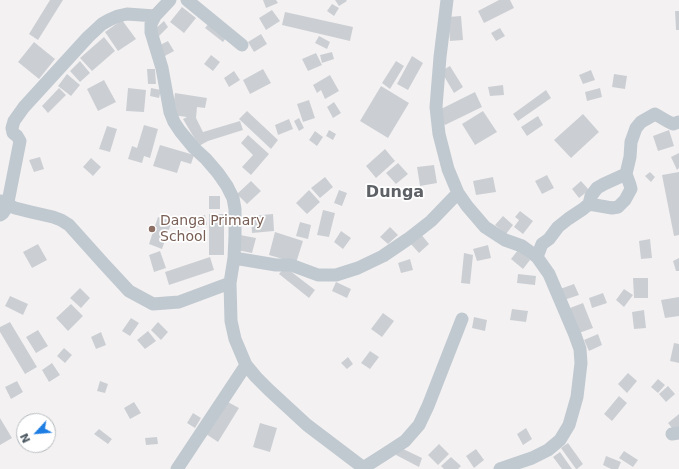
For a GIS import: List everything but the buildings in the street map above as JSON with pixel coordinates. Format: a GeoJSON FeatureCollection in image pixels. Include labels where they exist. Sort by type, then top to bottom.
{"type":"FeatureCollection","features":[{"type":"Feature","properties":{"kind":"street"},"geometry":{"type":"LineString","coordinates":[[170,0],[155,16],[151,32],[162,68],[170,112],[174,122],[194,148],[218,173],[233,198],[235,209],[235,236],[234,258],[230,283],[231,321],[235,339],[246,365],[256,377],[285,406],[307,425],[364,468],[405,441],[419,425],[462,319]]}},
{"type":"Feature","properties":{"kind":"street"},"geometry":{"type":"LineString","coordinates":[[188,0],[242,45]]}},
{"type":"Feature","properties":{"kind":"street"},"geometry":{"type":"LineString","coordinates":[[447,0],[440,57],[436,113],[439,134],[448,168],[458,193],[485,227],[505,240],[522,246],[537,257],[549,274],[580,349],[581,363],[577,397],[569,425],[560,440],[548,450],[532,458],[500,469]]}},
{"type":"Feature","properties":{"kind":"street"},"geometry":{"type":"LineString","coordinates":[[155,16],[128,14],[118,16],[102,24],[88,37],[42,89],[28,102],[14,121],[12,128],[13,133],[20,141],[2,206],[62,220],[69,225],[128,291],[153,304],[180,302],[230,283]]}},
{"type":"Feature","properties":{"kind":"street"},"geometry":{"type":"LineString","coordinates":[[589,204],[612,208],[618,207],[625,200],[631,189],[626,174],[633,135],[641,122],[655,114],[677,127]]}},
{"type":"Feature","properties":{"kind":"street"},"geometry":{"type":"LineString","coordinates":[[537,257],[542,244],[549,239],[558,227],[589,204],[597,188],[626,174]]}},
{"type":"Feature","properties":{"kind":"street"},"geometry":{"type":"LineString","coordinates":[[234,258],[276,265],[291,265],[318,275],[336,275],[358,268],[383,256],[431,221],[458,193]]}},
{"type":"Feature","properties":{"kind":"street"},"geometry":{"type":"LineString","coordinates":[[177,469],[246,365]]}},
{"type":"Feature","properties":{"kind":"place","name":"Danga Primary School"},"geometry":{"type":"Point","coordinates":[152,229]}},
{"type":"Feature","properties":{"kind":"district","name":"Dunga"},"geometry":{"type":"Point","coordinates":[395,193]}}]}
